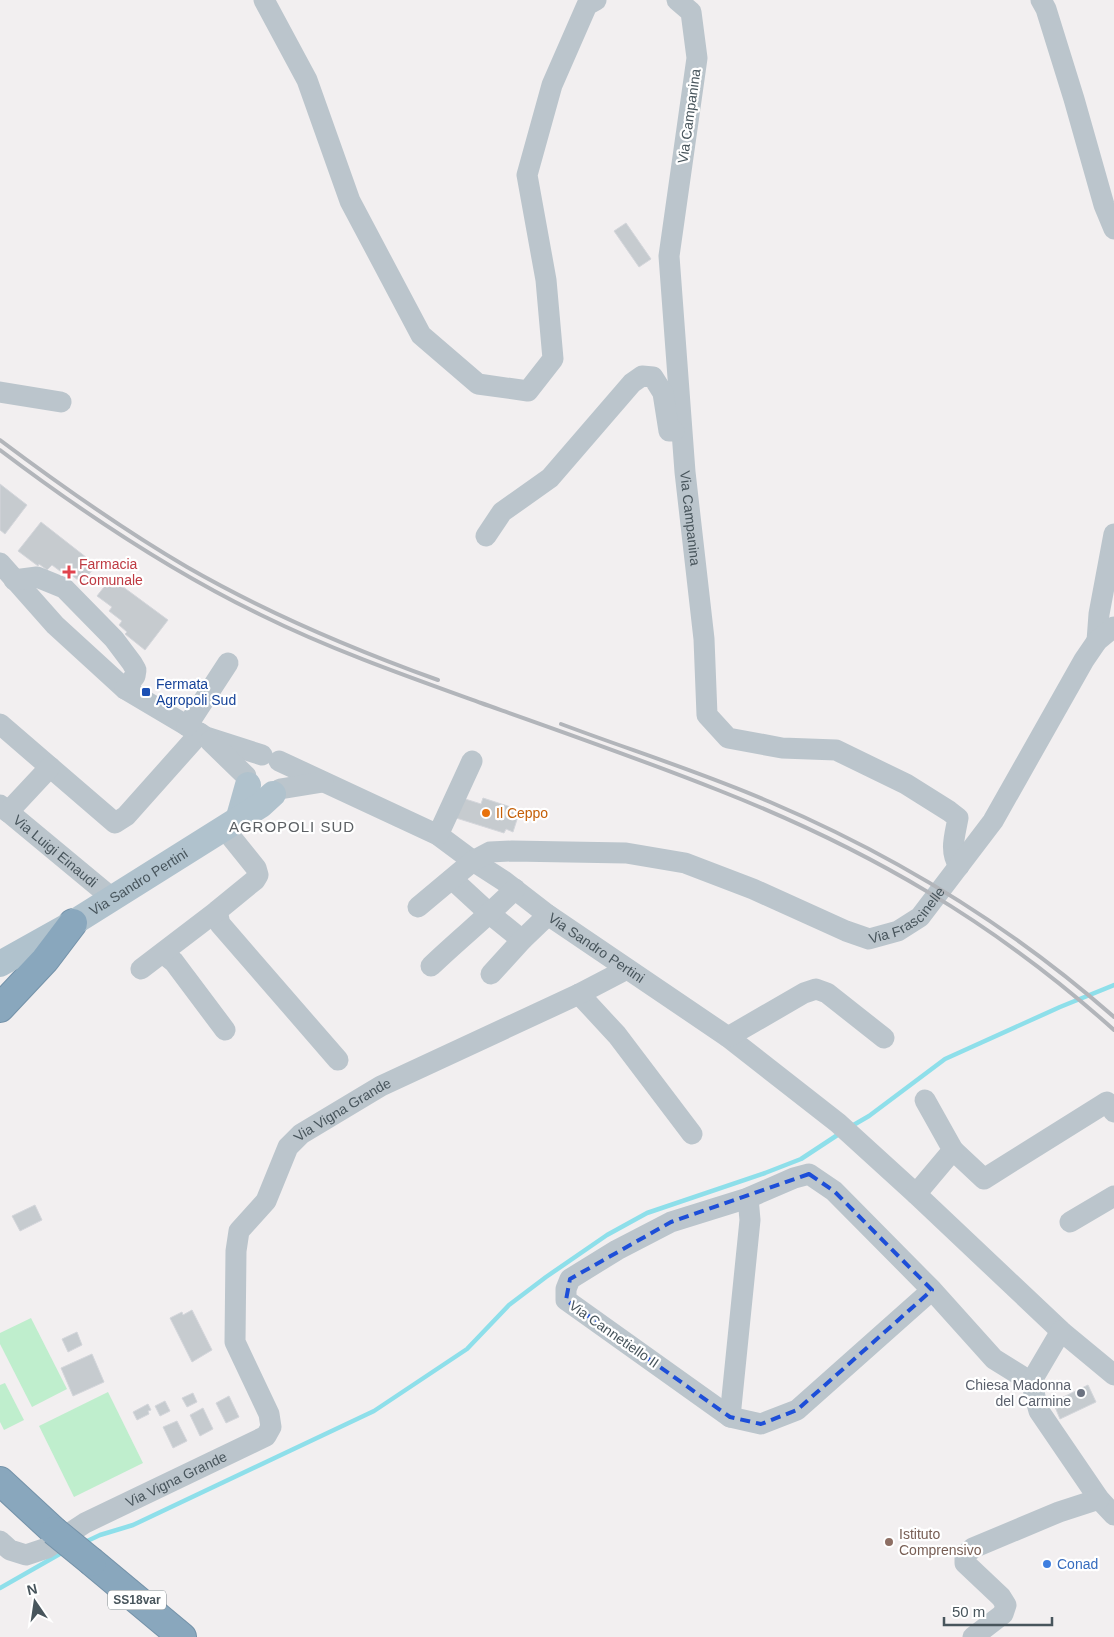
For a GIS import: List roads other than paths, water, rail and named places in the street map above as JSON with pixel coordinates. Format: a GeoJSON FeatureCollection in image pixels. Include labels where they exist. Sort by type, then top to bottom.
{"type":"FeatureCollection","features":[{"type":"Feature","properties":{"kind":"highway"},"geometry":{"type":"LineString","coordinates":[[0,1008],[45,960],[73,923]]}},
{"type":"Feature","properties":{"kind":"highway","name":"SS18var"},"geometry":{"type":"LineString","coordinates":[[0,1481],[54,1531],[182,1637]]}},
{"type":"Feature","properties":{"kind":"main road"},"geometry":{"type":"LineString","coordinates":[[231,822],[247,780]]}},
{"type":"Feature","properties":{"kind":"main road","name":"Via Sandro Pertini"},"geometry":{"type":"LineString","coordinates":[[0,964],[73,923],[231,822],[261,805],[276,791]]}},
{"type":"Feature","properties":{"kind":"street"},"geometry":{"type":"LineString","coordinates":[[264,0],[307,80],[350,201],[421,335],[478,384],[528,391],[554,359],[546,280],[527,175],[552,86],[587,5],[596,0]]}},
{"type":"Feature","properties":{"kind":"street","name":"Via Campanina"},"geometry":{"type":"LineString","coordinates":[[677,0],[691,12],[697,58],[669,256],[685,472],[704,639],[707,715],[728,738],[782,748],[836,750],[906,784],[958,818],[953,848],[954,859],[959,866]]}},
{"type":"Feature","properties":{"kind":"street"},"geometry":{"type":"LineString","coordinates":[[1041,0],[1046,10],[1074,98],[1104,205],[1114,229]]}},
{"type":"Feature","properties":{"kind":"street"},"geometry":{"type":"LineString","coordinates":[[486,536],[502,512],[550,478],[632,383],[642,376],[653,377],[663,393],[669,431],[682,432]]}},
{"type":"Feature","properties":{"kind":"street"},"geometry":{"type":"LineString","coordinates":[[0,392],[61,402]]}},
{"type":"Feature","properties":{"kind":"street"},"geometry":{"type":"LineString","coordinates":[[1097,641],[1099,614],[1114,534]]}},
{"type":"Feature","properties":{"kind":"street"},"geometry":{"type":"LineString","coordinates":[[0,563],[66,635],[126,689],[198,732],[247,780],[256,793],[261,795],[276,791],[284,784],[285,772],[271,758],[257,757],[248,765],[247,780]]}},
{"type":"Feature","properties":{"kind":"street"},"geometry":{"type":"LineString","coordinates":[[14,580],[37,577],[64,588],[114,639],[136,670],[135,676],[126,689]]}},
{"type":"Feature","properties":{"kind":"street"},"geometry":{"type":"LineString","coordinates":[[66,635],[88,613]]}},
{"type":"Feature","properties":{"kind":"street","name":"Via Frascinelle"},"geometry":{"type":"LineString","coordinates":[[418,907],[452,879],[477,864],[490,852],[626,853],[685,863],[753,889],[846,932],[869,939],[898,931],[920,917],[993,821],[1084,660],[1097,641],[1114,627]]}},
{"type":"Feature","properties":{"kind":"street"},"geometry":{"type":"LineString","coordinates":[[0,724],[115,823],[126,816],[198,732],[228,663]]}},
{"type":"Feature","properties":{"kind":"street","name":"Via Sandro Pertini"},"geometry":{"type":"LineString","coordinates":[[198,732],[271,758],[438,835],[548,915],[728,1037],[854,1137],[1061,1331],[1114,1375]]}},
{"type":"Feature","properties":{"kind":"street"},"geometry":{"type":"LineString","coordinates":[[438,835],[472,761]]}},
{"type":"Feature","properties":{"kind":"street"},"geometry":{"type":"LineString","coordinates":[[4,808],[50,767]]}},
{"type":"Feature","properties":{"kind":"street","name":"Via Sandro Pertini"},"geometry":{"type":"LineString","coordinates":[[276,791],[323,782]]}},
{"type":"Feature","properties":{"kind":"street","name":"Via Luigi Einaudi"},"geometry":{"type":"LineString","coordinates":[[4,808],[112,898]]}},
{"type":"Feature","properties":{"kind":"street"},"geometry":{"type":"LineString","coordinates":[[141,970],[256,880],[258,875],[256,868],[231,822]]}},
{"type":"Feature","properties":{"kind":"street","name":"Via Frascinelle"},"geometry":{"type":"LineString","coordinates":[[438,835],[509,853]]}},
{"type":"Feature","properties":{"kind":"street"},"geometry":{"type":"LineString","coordinates":[[431,966],[470,929],[490,914],[509,885],[499,870],[501,861],[509,853]]}},
{"type":"Feature","properties":{"kind":"street"},"geometry":{"type":"LineString","coordinates":[[452,879],[522,940]]}},
{"type":"Feature","properties":{"kind":"street"},"geometry":{"type":"LineString","coordinates":[[218,911],[220,924],[338,1060]]}},
{"type":"Feature","properties":{"kind":"street"},"geometry":{"type":"LineString","coordinates":[[492,974],[522,940],[548,915]]}},
{"type":"Feature","properties":{"kind":"street"},"geometry":{"type":"LineString","coordinates":[[163,953],[174,962],[225,1030]]}},
{"type":"Feature","properties":{"kind":"street","name":"Via Vigna Grande"},"geometry":{"type":"LineString","coordinates":[[0,1541],[10,1550],[26,1555],[46,1548],[85,1523],[266,1436],[271,1427],[269,1414],[235,1342],[236,1251],[239,1231],[266,1201],[288,1147],[301,1134],[381,1086],[579,994],[627,969]]}},
{"type":"Feature","properties":{"kind":"street"},"geometry":{"type":"LineString","coordinates":[[728,1037],[804,993],[816,989],[827,993],[884,1038]]}},
{"type":"Feature","properties":{"kind":"street"},"geometry":{"type":"LineString","coordinates":[[579,994],[617,1035],[692,1134]]}},
{"type":"Feature","properties":{"kind":"street"},"geometry":{"type":"LineString","coordinates":[[926,1100],[953,1150],[984,1179],[1107,1102],[1114,1112]]}},
{"type":"Feature","properties":{"kind":"street"},"geometry":{"type":"LineString","coordinates":[[916,1194],[953,1150]]}},
{"type":"Feature","properties":{"kind":"street","name":"Via Cannetiello II"},"geometry":{"type":"LineString","coordinates":[[932,1290],[798,1410],[761,1424],[730,1417],[566,1300],[566,1289],[570,1279],[617,1250],[671,1222],[748,1198],[794,1178],[809,1174],[834,1190],[932,1290],[994,1359],[1030,1382]]}},
{"type":"Feature","properties":{"kind":"street"},"geometry":{"type":"LineString","coordinates":[[1070,1222],[1114,1196]]}},
{"type":"Feature","properties":{"kind":"street"},"geometry":{"type":"LineString","coordinates":[[730,1417],[750,1220],[748,1198]]}},
{"type":"Feature","properties":{"kind":"street"},"geometry":{"type":"LineString","coordinates":[[1061,1331],[1030,1382],[1039,1411],[1099,1499],[1114,1515]]}},
{"type":"Feature","properties":{"kind":"street"},"geometry":{"type":"LineString","coordinates":[[973,1637],[1003,1614],[1006,1605],[1001,1597],[965,1563],[965,1555],[973,1548],[1058,1512],[1099,1499]]}},
{"type":"Feature","properties":{"kind":"waterway"},"geometry":{"type":"LineString","coordinates":[[850,1127],[869,1116],[945,1059],[1060,1007],[1114,985]]}},
{"type":"Feature","properties":{"kind":"waterway"},"geometry":{"type":"LineString","coordinates":[[83,1543],[100,1535],[133,1525],[374,1411],[467,1349],[509,1305],[607,1235],[647,1213],[801,1159],[839,1134]]}},
{"type":"Feature","properties":{"kind":"waterway"},"geometry":{"type":"LineString","coordinates":[[0,1588],[65,1551]]}},
{"type":"Feature","properties":{"kind":"railway"},"geometry":{"type":"LineString","coordinates":[[0,440],[115,522],[217,584],[310,629],[438,680]]}},
{"type":"Feature","properties":{"kind":"railway"},"geometry":{"type":"LineString","coordinates":[[0,450],[62,496],[126,539],[226,598],[288,628],[397,673],[630,756],[718,790],[826,837],[878,863],[976,922],[1023,955],[1114,1030]]}},
{"type":"Feature","properties":{"kind":"railway"},"geometry":{"type":"LineString","coordinates":[[561,724],[744,791],[862,845],[993,923],[1075,984],[1114,1017]]}},
{"type":"Feature","properties":{"kind":"place","name":"Farmacia Comunale"},"geometry":{"type":"Point","coordinates":[69,572]}},
{"type":"Feature","properties":{"kind":"place","name":"Fermata Agropoli Sud"},"geometry":{"type":"Point","coordinates":[146,692]}},
{"type":"Feature","properties":{"kind":"place","name":"Il Ceppo"},"geometry":{"type":"Point","coordinates":[486,813]}},
{"type":"Feature","properties":{"kind":"place","name":"Chiesa Madonna del Carmine"},"geometry":{"type":"Point","coordinates":[1081,1393]}},
{"type":"Feature","properties":{"kind":"place","name":"Istituto Comprensivo"},"geometry":{"type":"Point","coordinates":[889,1542]}},
{"type":"Feature","properties":{"kind":"place","name":"Conad"},"geometry":{"type":"Point","coordinates":[1047,1564]}},
{"type":"Feature","properties":{"kind":"district","name":"AGROPOLI SUD"},"geometry":{"type":"Point","coordinates":[292,827]}}]}
